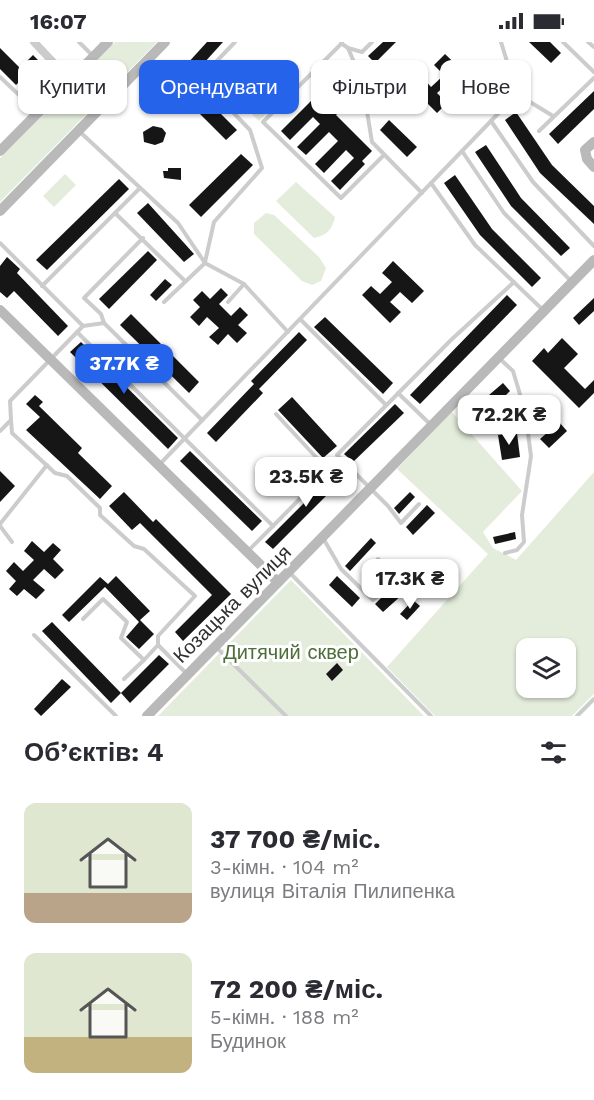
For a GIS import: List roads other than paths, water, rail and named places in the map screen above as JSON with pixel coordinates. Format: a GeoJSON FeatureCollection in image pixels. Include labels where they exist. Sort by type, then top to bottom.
{"type":"FeatureCollection","features":[{"type":"Feature","properties":{"kind":"street"},"geometry":{"type":"LineString","coordinates":[[34,42],[51,60]]}},
{"type":"Feature","properties":{"kind":"street"},"geometry":{"type":"LineString","coordinates":[[90,60],[108,42]]}},
{"type":"Feature","properties":{"kind":"street"},"geometry":{"type":"LineString","coordinates":[[127,80],[165,42]]}},
{"type":"Feature","properties":{"kind":"street"},"geometry":{"type":"LineString","coordinates":[[0,151],[37,114]]}},
{"type":"Feature","properties":{"kind":"street"},"geometry":{"type":"LineString","coordinates":[[0,211],[94,114]]}},
{"type":"Feature","properties":{"kind":"street"},"geometry":{"type":"LineString","coordinates":[[594,142],[585,150],[587,159],[594,167]]}},
{"type":"Feature","properties":{"kind":"street","name":"Козацька вулиця"},"geometry":{"type":"LineString","coordinates":[[147,716],[594,260]]}},
{"type":"Feature","properties":{"kind":"street"},"geometry":{"type":"LineString","coordinates":[[0,310],[278,582]]}},
{"type":"Feature","properties":{"kind":"lane"},"geometry":{"type":"LineString","coordinates":[[79,42],[94,56]]}},
{"type":"Feature","properties":{"kind":"lane"},"geometry":{"type":"LineString","coordinates":[[218,60],[235,42]]}},
{"type":"Feature","properties":{"kind":"lane"},"geometry":{"type":"LineString","coordinates":[[372,42],[362,52],[348,48],[341,42],[263,122],[341,198],[384,155]]}},
{"type":"Feature","properties":{"kind":"lane"},"geometry":{"type":"LineString","coordinates":[[501,42],[507,60]]}},
{"type":"Feature","properties":{"kind":"lane"},"geometry":{"type":"LineString","coordinates":[[563,42],[594,72]]}},
{"type":"Feature","properties":{"kind":"lane"},"geometry":{"type":"LineString","coordinates":[[588,42],[594,47]]}},
{"type":"Feature","properties":{"kind":"lane"},"geometry":{"type":"LineString","coordinates":[[348,48],[362,81],[372,142],[422,193]]}},
{"type":"Feature","properties":{"kind":"lane"},"geometry":{"type":"LineString","coordinates":[[0,77],[18,94]]}},
{"type":"Feature","properties":{"kind":"lane"},"geometry":{"type":"LineString","coordinates":[[539,131],[594,78]]}},
{"type":"Feature","properties":{"kind":"lane"},"geometry":{"type":"LineString","coordinates":[[531,103],[553,116]]}},
{"type":"Feature","properties":{"kind":"lane"},"geometry":{"type":"LineString","coordinates":[[164,302],[205,263],[214,222],[262,168],[250,130],[235,114]]}},
{"type":"Feature","properties":{"kind":"lane"},"geometry":{"type":"LineString","coordinates":[[159,465],[497,114]]}},
{"type":"Feature","properties":{"kind":"lane"},"geometry":{"type":"LineString","coordinates":[[491,121],[533,182],[594,246]]}},
{"type":"Feature","properties":{"kind":"lane"},"geometry":{"type":"LineString","coordinates":[[79,130],[178,223],[205,263],[244,284],[288,332]]}},
{"type":"Feature","properties":{"kind":"lane"},"geometry":{"type":"LineString","coordinates":[[462,151],[504,213],[572,282]]}},
{"type":"Feature","properties":{"kind":"lane"},"geometry":{"type":"LineString","coordinates":[[431,183],[475,245],[544,311]]}},
{"type":"Feature","properties":{"kind":"lane"},"geometry":{"type":"LineString","coordinates":[[42,286],[140,188]]}},
{"type":"Feature","properties":{"kind":"lane"},"geometry":{"type":"LineString","coordinates":[[115,213],[143,238],[184,281]]}},
{"type":"Feature","properties":{"kind":"lane"},"geometry":{"type":"LineString","coordinates":[[143,238],[84,297],[101,314],[104,323],[202,420]]}},
{"type":"Feature","properties":{"kind":"lane"},"geometry":{"type":"LineString","coordinates":[[0,243],[83,326]]}},
{"type":"Feature","properties":{"kind":"lane"},"geometry":{"type":"LineString","coordinates":[[419,504],[400,523],[371,488],[337,454],[514,282]]}},
{"type":"Feature","properties":{"kind":"lane"},"geometry":{"type":"LineString","coordinates":[[228,302],[244,284]]}},
{"type":"Feature","properties":{"kind":"lane"},"geometry":{"type":"LineString","coordinates":[[300,319],[386,405]]}},
{"type":"Feature","properties":{"kind":"lane"},"geometry":{"type":"LineString","coordinates":[[104,323],[83,326],[10,401],[11,420],[12,433],[55,473],[67,476],[100,508],[100,515],[134,546],[144,549],[195,597],[158,636],[158,645],[124,680]]}},
{"type":"Feature","properties":{"kind":"lane"},"geometry":{"type":"LineString","coordinates":[[77,332],[273,526]]}},
{"type":"Feature","properties":{"kind":"lane"},"geometry":{"type":"LineString","coordinates":[[498,358],[513,371],[525,411],[531,456],[522,515],[524,542],[517,550],[505,553]]}},
{"type":"Feature","properties":{"kind":"lane"},"geometry":{"type":"LineString","coordinates":[[398,393],[432,426]]}},
{"type":"Feature","properties":{"kind":"lane"},"geometry":{"type":"LineString","coordinates":[[276,414],[328,470]]}},
{"type":"Feature","properties":{"kind":"lane"},"geometry":{"type":"LineString","coordinates":[[0,431],[11,420]]}},
{"type":"Feature","properties":{"kind":"lane"},"geometry":{"type":"LineString","coordinates":[[247,552],[340,458]]}},
{"type":"Feature","properties":{"kind":"lane"},"geometry":{"type":"LineString","coordinates":[[12,542],[0,525],[47,465]]}},
{"type":"Feature","properties":{"kind":"lane"},"geometry":{"type":"LineString","coordinates":[[322,537],[341,569],[373,600],[397,576],[378,559]]}},
{"type":"Feature","properties":{"kind":"lane"},"geometry":{"type":"LineString","coordinates":[[289,571],[432,716]]}},
{"type":"Feature","properties":{"kind":"lane"},"geometry":{"type":"LineString","coordinates":[[83,620],[103,598],[127,622],[122,638],[144,660]]}},
{"type":"Feature","properties":{"kind":"lane"},"geometry":{"type":"LineString","coordinates":[[34,635],[116,716]]}},
{"type":"Feature","properties":{"kind":"lane"},"geometry":{"type":"LineString","coordinates":[[158,645],[187,675]]}},
{"type":"Feature","properties":{"kind":"lane"},"geometry":{"type":"LineString","coordinates":[[215,646],[286,716]]}},
{"type":"Feature","properties":{"kind":"lane"},"geometry":{"type":"LineString","coordinates":[[577,716],[594,699]]}},
{"type":"Feature","properties":{"kind":"park label","name":"Дитячий сквер"},"geometry":{"type":"Point","coordinates":[291,652]}}]}
